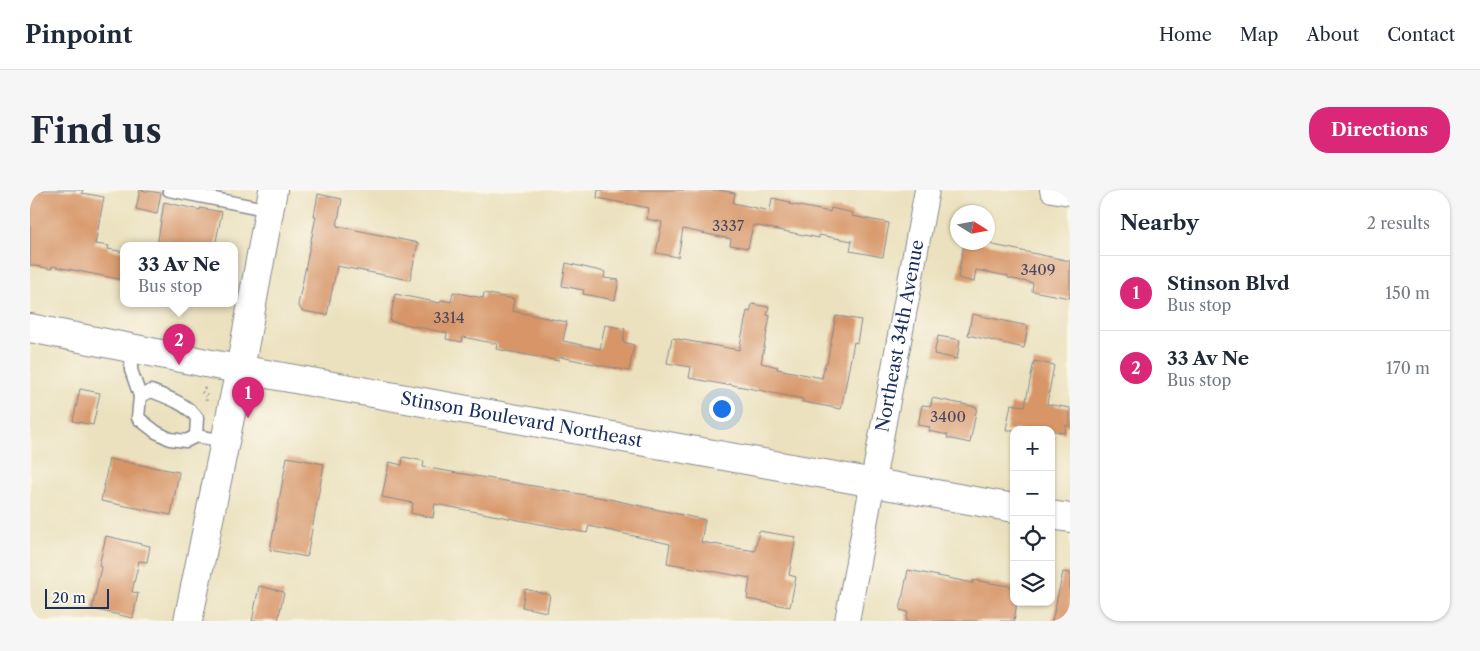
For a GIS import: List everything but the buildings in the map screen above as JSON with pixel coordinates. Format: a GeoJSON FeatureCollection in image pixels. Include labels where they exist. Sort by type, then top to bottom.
{"type":"FeatureCollection","features":[{"type":"Feature","properties":{"kind":"street","name":"Northeast 34th Avenue"},"geometry":{"type":"LineString","coordinates":[[847,621],[926,190]]}},
{"type":"Feature","properties":{"kind":"street"},"geometry":{"type":"LineString","coordinates":[[1052,190],[1070,194]]}},
{"type":"Feature","properties":{"kind":"street"},"geometry":{"type":"LineString","coordinates":[[188,621],[240,369],[272,200]]}},
{"type":"Feature","properties":{"kind":"street","name":"Stinson Boulevard Northeast"},"geometry":{"type":"LineString","coordinates":[[30,328],[240,369],[874,481],[1010,507]]}},
{"type":"Feature","properties":{"kind":"street"},"geometry":{"type":"LineString","coordinates":[[1055,516],[1070,518]]}},
{"type":"Feature","properties":{"kind":"lane"},"geometry":{"type":"LineString","coordinates":[[169,190],[272,200]]}},
{"type":"Feature","properties":{"kind":"lane"},"geometry":{"type":"LineString","coordinates":[[132,348],[131,370],[140,396],[138,418],[156,432],[170,439],[186,441],[196,436],[225,441]]}},
{"type":"Feature","properties":{"kind":"lane"},"geometry":{"type":"LineString","coordinates":[[140,396],[151,391],[191,410],[197,418],[196,436]]}},
{"type":"Feature","properties":{"kind":"place","name":"33 Av Ne"},"geometry":{"type":"Point","coordinates":[179,365]}},
{"type":"Feature","properties":{"kind":"place","name":"Stinson Blvd"},"geometry":{"type":"Point","coordinates":[248,418]}}]}
